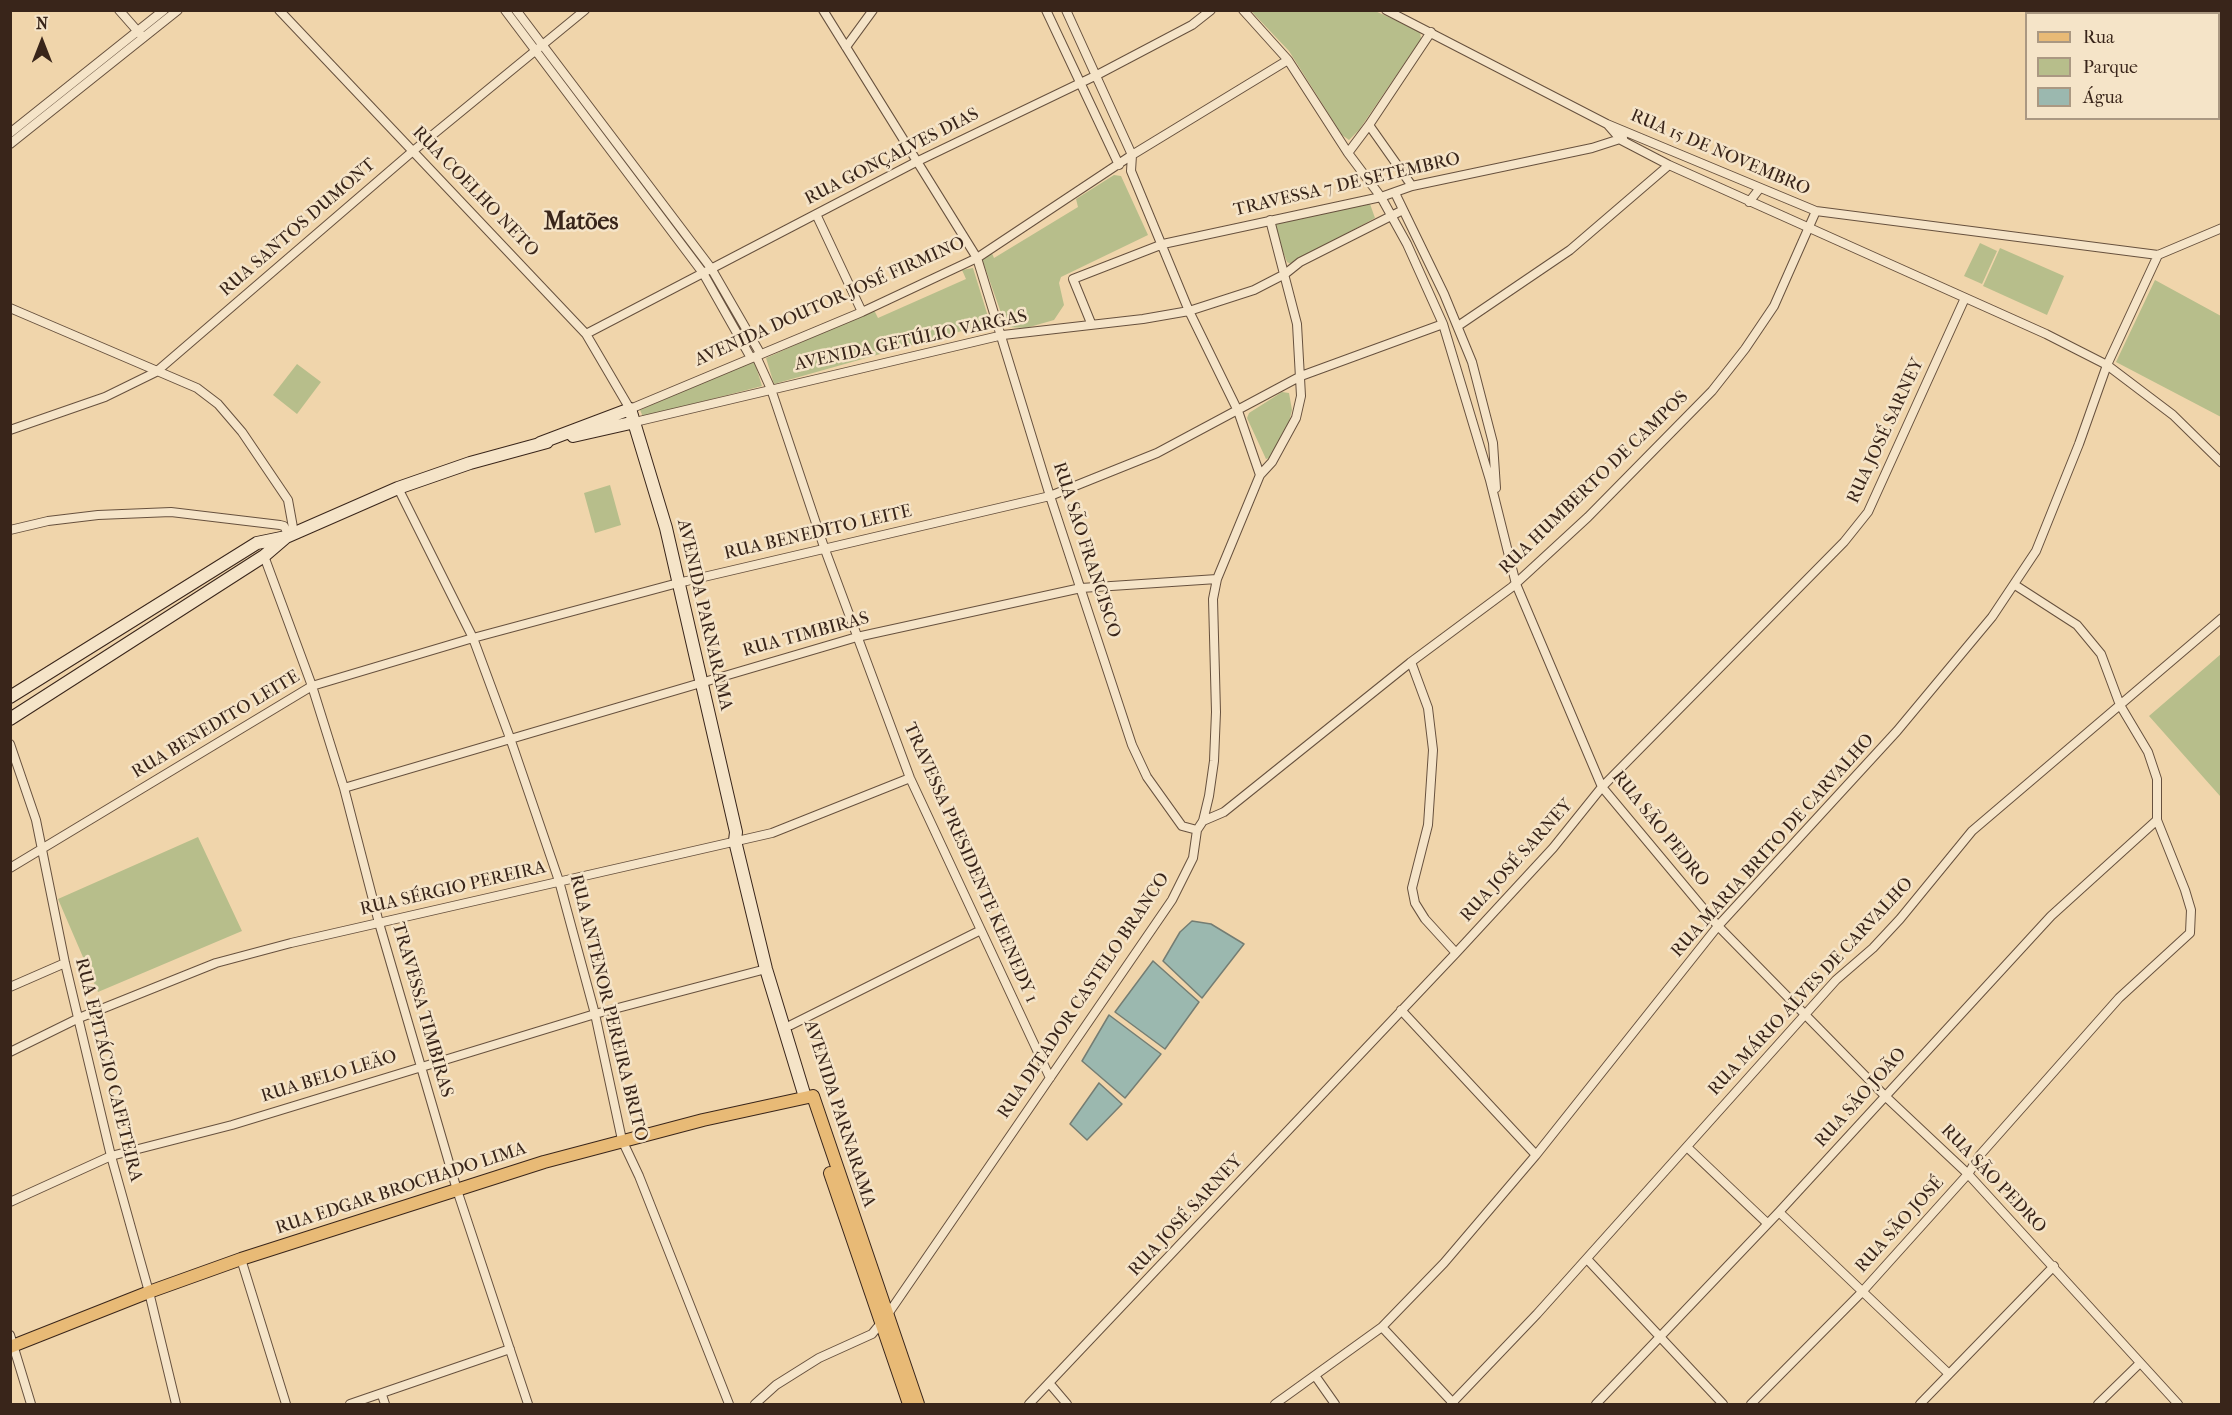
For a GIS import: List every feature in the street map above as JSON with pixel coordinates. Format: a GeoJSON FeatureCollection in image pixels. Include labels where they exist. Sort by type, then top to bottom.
{"type":"FeatureCollection","features":[{"type":"Feature","properties":{"kind":"main road","name":"RUA EDGAR BROCHADO LIMA"},"geometry":{"type":"LineString","coordinates":[[12,1343],[241,1259],[457,1190],[622,1140],[809,1097]]}},
{"type":"Feature","properties":{"kind":"main road","name":"AVENIDA PARNARAMA"},"geometry":{"type":"LineString","coordinates":[[809,1097],[882,1312],[909,1404]]}},
{"type":"Feature","properties":{"kind":"main road","name":"AVENIDA PARNARAMA"},"geometry":{"type":"LineString","coordinates":[[882,1312],[918,1404]]}},
{"type":"Feature","properties":{"kind":"street"},"geometry":{"type":"LineString","coordinates":[[119,10],[140,35]]}},
{"type":"Feature","properties":{"kind":"street"},"geometry":{"type":"LineString","coordinates":[[10,144],[140,35],[164,10]]}},
{"type":"Feature","properties":{"kind":"street"},"geometry":{"type":"LineString","coordinates":[[10,133],[140,35],[178,10]]}},
{"type":"Feature","properties":{"kind":"street","name":"RUA COELHO NETO"},"geometry":{"type":"LineString","coordinates":[[279,10],[586,334],[630,409]]}},
{"type":"Feature","properties":{"kind":"street"},"geometry":{"type":"LineString","coordinates":[[505,10],[538,48]]}},
{"type":"Feature","properties":{"kind":"street"},"geometry":{"type":"LineString","coordinates":[[516,10],[538,48]]}},
{"type":"Feature","properties":{"kind":"street","name":"RUA SANTOS DUMONT"},"geometry":{"type":"LineString","coordinates":[[10,430],[105,397],[156,372],[413,151],[585,10]]}},
{"type":"Feature","properties":{"kind":"street","name":"RUA SÃO FRANCISCO"},"geometry":{"type":"LineString","coordinates":[[823,10],[977,258],[1003,335],[1050,496],[1132,745],[1147,777],[1182,826],[1197,830]]}},
{"type":"Feature","properties":{"kind":"street"},"geometry":{"type":"LineString","coordinates":[[846,47],[873,10]]}},
{"type":"Feature","properties":{"kind":"street"},"geometry":{"type":"LineString","coordinates":[[1046,10],[1119,165],[1131,171]]}},
{"type":"Feature","properties":{"kind":"street"},"geometry":{"type":"LineString","coordinates":[[1066,10],[1132,155],[1131,171],[1190,311],[1238,411],[1260,475]]}},
{"type":"Feature","properties":{"kind":"street","name":"RUA GONÇALVES DIAS"},"geometry":{"type":"LineString","coordinates":[[586,334],[916,162],[1097,75],[1192,25],[1211,10]]}},
{"type":"Feature","properties":{"kind":"street","name":"RUA SÃO PEDRO"},"geometry":{"type":"LineString","coordinates":[[1243,10],[1288,60],[1348,153],[1381,197],[1443,324],[1496,501],[1516,584],[1602,787],[1718,926],[1885,1096],[1968,1174],[2178,1404]]}},
{"type":"Feature","properties":{"kind":"street"},"geometry":{"type":"LineString","coordinates":[[1386,10],[1607,124]]}},
{"type":"Feature","properties":{"kind":"street"},"geometry":{"type":"LineString","coordinates":[[1348,153],[1431,32]]}},
{"type":"Feature","properties":{"kind":"street","name":"TRAVESSA PRESIDENTE KEENEDY 1"},"geometry":{"type":"LineString","coordinates":[[538,48],[707,270],[756,356],[771,389],[824,547],[910,778],[1050,1078]]}},
{"type":"Feature","properties":{"kind":"street","name":"AVENIDA DOUTOR JOSÉ FIRMINO"},"geometry":{"type":"LineString","coordinates":[[10,698],[257,543],[290,535],[398,488],[540,443],[630,409],[862,312],[977,258],[1132,155],[1288,60]]}},
{"type":"Feature","properties":{"kind":"street","name":"RUA 15 DE NOVEMBRO"},"geometry":{"type":"LineString","coordinates":[[1607,124],[1816,211],[2158,255]]}},
{"type":"Feature","properties":{"kind":"street","name":"RUA 15 DE NOVEMBRO"},"geometry":{"type":"LineString","coordinates":[[1607,124],[1622,140],[1669,165],[1965,297],[2107,365],[2173,415],[2222,463]]}},
{"type":"Feature","properties":{"kind":"street"},"geometry":{"type":"LineString","coordinates":[[1369,125],[1412,186]]}},
{"type":"Feature","properties":{"kind":"street"},"geometry":{"type":"LineString","coordinates":[[1622,140],[1628,131]]}},
{"type":"Feature","properties":{"kind":"street","name":"TRAVESSA 7 DE SETEMBRO"},"geometry":{"type":"LineString","coordinates":[[1091,323],[1073,279],[1163,244],[1381,197],[1412,186],[1622,140]]}},
{"type":"Feature","properties":{"kind":"street"},"geometry":{"type":"LineString","coordinates":[[1458,326],[1486,304],[1570,250],[1669,165]]}},
{"type":"Feature","properties":{"kind":"street"},"geometry":{"type":"LineString","coordinates":[[1749,202],[1760,188]]}},
{"type":"Feature","properties":{"kind":"street","name":"RUA SÃO PEDRO"},"geometry":{"type":"LineString","coordinates":[[1395,193],[1458,326],[1472,362],[1493,443],[1496,501]]}},
{"type":"Feature","properties":{"kind":"street","name":"AVENIDA GETÚLIO VARGAS"},"geometry":{"type":"LineString","coordinates":[[635,422],[1003,335],[1091,323],[1143,319],[1190,311],[1254,290],[1285,274],[1300,262],[1402,210]]}},
{"type":"Feature","properties":{"kind":"street","name":"RUA HUMBERTO DE CAMPOS"},"geometry":{"type":"LineString","coordinates":[[1203,821],[1224,812],[1411,662],[1516,584],[1588,517],[1712,391],[1745,350],[1774,306],[1816,211]]}},
{"type":"Feature","properties":{"kind":"street"},"geometry":{"type":"LineString","coordinates":[[816,214],[862,312]]}},
{"type":"Feature","properties":{"kind":"street","name":"RUA DITADOR CASTELO BRANCO"},"geometry":{"type":"LineString","coordinates":[[755,1404],[785,1380],[819,1358],[872,1334],[882,1312],[1050,1078],[1172,900],[1193,858],[1197,830],[1203,821],[1209,796],[1215,735],[1213,599],[1217,579],[1260,475],[1272,462],[1296,418],[1301,376],[1297,324],[1269,220]]}},
{"type":"Feature","properties":{"kind":"street"},"geometry":{"type":"LineString","coordinates":[[2158,255],[2222,228]]}},
{"type":"Feature","properties":{"kind":"street","name":"RUA MARIA BRITO DE CARVALHO"},"geometry":{"type":"LineString","coordinates":[[1275,1404],[1316,1377],[1382,1327],[1444,1263],[1536,1155],[1718,926],[1897,731],[2015,585],[2040,540],[2107,365],[2158,255]]}},
{"type":"Feature","properties":{"kind":"street","name":"RUA JOSÉ SARNEY"},"geometry":{"type":"LineString","coordinates":[[1029,1404],[1456,953],[1553,848],[1602,787],[1844,542],[1868,512],[1965,297]]}},
{"type":"Feature","properties":{"kind":"street"},"geometry":{"type":"LineString","coordinates":[[10,308],[197,388],[218,404],[242,432],[288,500],[290,535]]}},
{"type":"Feature","properties":{"kind":"street","name":"RUA BENEDITO LEITE"},"geometry":{"type":"LineString","coordinates":[[10,868],[312,686],[473,638],[678,583],[824,547],[1050,496],[1157,453],[1301,376],[1443,324]]}},
{"type":"Feature","properties":{"kind":"street","name":"AVENIDA PARNARAMA"},"geometry":{"type":"LineString","coordinates":[[630,409],[666,528],[770,968],[809,1097]]}},
{"type":"Feature","properties":{"kind":"street","name":"AVENIDA DOUTOR JOSÉ FIRMINO"},"geometry":{"type":"LineString","coordinates":[[540,443],[635,422]]}},
{"type":"Feature","properties":{"kind":"street","name":"RUA ANTENOR PEREIRA BRITO"},"geometry":{"type":"LineString","coordinates":[[398,488],[473,638],[510,738],[559,881],[595,1014],[622,1140],[639,1176],[729,1404]]}},
{"type":"Feature","properties":{"kind":"street"},"geometry":{"type":"LineString","coordinates":[[10,530],[88,516],[171,512],[280,525],[284,526],[290,535]]}},
{"type":"Feature","properties":{"kind":"street","name":"AVENIDA DOUTOR JOSÉ FIRMINO"},"geometry":{"type":"LineString","coordinates":[[11,718],[179,612],[264,556],[290,535]]}},
{"type":"Feature","properties":{"kind":"street"},"geometry":{"type":"LineString","coordinates":[[257,543],[264,556]]}},
{"type":"Feature","properties":{"kind":"street","name":"TRAVESSA TIMBIRAS"},"geometry":{"type":"LineString","coordinates":[[264,556],[312,686],[344,788],[379,922],[457,1190],[528,1404]]}},
{"type":"Feature","properties":{"kind":"street","name":"RUA TIMBIRAS"},"geometry":{"type":"LineString","coordinates":[[344,788],[857,637],[1081,588],[1217,579]]}},
{"type":"Feature","properties":{"kind":"street"},"geometry":{"type":"LineString","coordinates":[[2015,585],[2077,625],[2101,654],[2120,705],[2148,752],[2157,779],[2157,820]]}},
{"type":"Feature","properties":{"kind":"street"},"geometry":{"type":"LineString","coordinates":[[170,597],[179,612]]}},
{"type":"Feature","properties":{"kind":"street","name":"RUA MÁRIO ALVES DE CARVALHO"},"geometry":{"type":"LineString","coordinates":[[1453,1404],[1587,1259],[1836,980],[1873,948],[1900,919],[1972,831],[2222,618]]}},
{"type":"Feature","properties":{"kind":"street"},"geometry":{"type":"LineString","coordinates":[[1411,662],[1428,708],[1433,750],[1430,814],[1412,888],[1416,903],[1425,919],[1456,953]]}},
{"type":"Feature","properties":{"kind":"street","name":"RUA EPITÁCIO CAFETEIRA"},"geometry":{"type":"LineString","coordinates":[[10,744],[28,792],[65,963],[111,1156],[176,1404]]}},
{"type":"Feature","properties":{"kind":"street","name":"RUA SÉRGIO PEREIRA"},"geometry":{"type":"LineString","coordinates":[[10,1052],[79,1018],[216,963],[379,922],[738,838],[772,833],[910,778]]}},
{"type":"Feature","properties":{"kind":"street","name":"RUA SÃO JOSÉ"},"geometry":{"type":"LineString","coordinates":[[1751,1404],[1861,1293],[1968,1174],[1980,1155],[2119,998],[2190,933],[2192,921],[2188,900],[2157,820]]}},
{"type":"Feature","properties":{"kind":"street","name":"RUA SÃO JOÃO"},"geometry":{"type":"LineString","coordinates":[[1596,1404],[1662,1338],[2051,916],[2157,820]]}},
{"type":"Feature","properties":{"kind":"street"},"geometry":{"type":"LineString","coordinates":[[787,1026],[981,930]]}},
{"type":"Feature","properties":{"kind":"street"},"geometry":{"type":"LineString","coordinates":[[10,987],[65,963]]}},
{"type":"Feature","properties":{"kind":"street","name":"RUA BELO LEÃO"},"geometry":{"type":"LineString","coordinates":[[10,1203],[111,1156],[232,1125],[595,1014],[770,968]]}},
{"type":"Feature","properties":{"kind":"street"},"geometry":{"type":"LineString","coordinates":[[1401,1010],[1536,1155]]}},
{"type":"Feature","properties":{"kind":"street"},"geometry":{"type":"LineString","coordinates":[[1687,1148],[1767,1223]]}},
{"type":"Feature","properties":{"kind":"street"},"geometry":{"type":"LineString","coordinates":[[1779,1212],[1861,1293],[1949,1374]]}},
{"type":"Feature","properties":{"kind":"street"},"geometry":{"type":"LineString","coordinates":[[241,1259],[286,1404]]}},
{"type":"Feature","properties":{"kind":"street"},"geometry":{"type":"LineString","coordinates":[[1587,1259],[1723,1404]]}},
{"type":"Feature","properties":{"kind":"street"},"geometry":{"type":"LineString","coordinates":[[1920,1404],[2054,1266]]}},
{"type":"Feature","properties":{"kind":"street"},"geometry":{"type":"LineString","coordinates":[[1382,1327],[1453,1404]]}},
{"type":"Feature","properties":{"kind":"street"},"geometry":{"type":"LineString","coordinates":[[12,1343],[31,1404]]}},
{"type":"Feature","properties":{"kind":"street"},"geometry":{"type":"LineString","coordinates":[[350,1404],[510,1350]]}},
{"type":"Feature","properties":{"kind":"street"},"geometry":{"type":"LineString","coordinates":[[2098,1404],[2140,1363]]}},
{"type":"Feature","properties":{"kind":"street"},"geometry":{"type":"LineString","coordinates":[[1316,1377],[1335,1404]]}},
{"type":"Feature","properties":{"kind":"street"},"geometry":{"type":"LineString","coordinates":[[1050,1384],[1067,1404]]}},
{"type":"Feature","properties":{"kind":"street"},"geometry":{"type":"LineString","coordinates":[[382,1395],[385,1404]]}},
{"type":"Feature","properties":{"kind":"green space"},"geometry":{"type":"Polygon","coordinates":[[[1251,11],[1375,11],[1420,31],[1421,39],[1359,130],[1349,140],[1342,135],[1289,51],[1251,11]]]}},
{"type":"Feature","properties":{"kind":"green space"},"geometry":{"type":"Polygon","coordinates":[[[1114,175],[1121,176],[1148,235],[1061,277],[1059,283],[1064,305],[1054,320],[1026,328],[1006,327],[982,259],[991,251],[994,258],[1078,207],[1076,199],[1114,175]]]}},
{"type":"Feature","properties":{"kind":"green space"},"geometry":{"type":"Polygon","coordinates":[[[1370,204],[1375,218],[1291,264],[1287,262],[1273,226],[1279,222],[1370,204]]]}},
{"type":"Feature","properties":{"kind":"green space"},"geometry":{"type":"Polygon","coordinates":[[[1980,243],[1997,251],[1982,284],[1964,276],[1980,243]]]}},
{"type":"Feature","properties":{"kind":"green space"},"geometry":{"type":"Polygon","coordinates":[[[2000,248],[2064,276],[2047,315],[1983,286],[2000,248]]]}},
{"type":"Feature","properties":{"kind":"green space"},"geometry":{"type":"Polygon","coordinates":[[[973,268],[990,323],[774,384],[766,358],[874,310],[878,318],[966,279],[962,270],[973,268]]]}},
{"type":"Feature","properties":{"kind":"green space"},"geometry":{"type":"Polygon","coordinates":[[[2155,280],[2221,316],[2221,417],[2116,362],[2155,280]]]}},
{"type":"Feature","properties":{"kind":"green space"},"geometry":{"type":"Polygon","coordinates":[[[754,360],[762,386],[643,417],[640,410],[754,360]]]}},
{"type":"Feature","properties":{"kind":"green space"},"geometry":{"type":"Polygon","coordinates":[[[297,364],[321,382],[297,414],[273,395],[297,364]]]}},
{"type":"Feature","properties":{"kind":"green space"},"geometry":{"type":"Polygon","coordinates":[[[1282,392],[1289,393],[1292,410],[1288,426],[1270,458],[1266,459],[1247,418],[1249,413],[1282,392]]]}},
{"type":"Feature","properties":{"kind":"green space"},"geometry":{"type":"Polygon","coordinates":[[[610,485],[621,525],[595,533],[584,493],[610,485]]]}},
{"type":"Feature","properties":{"kind":"green space"},"geometry":{"type":"Polygon","coordinates":[[[2221,654],[2222,795],[2220,796],[2149,716],[2221,654]]]}},
{"type":"Feature","properties":{"kind":"green space"},"geometry":{"type":"Polygon","coordinates":[[[198,837],[242,931],[98,992],[58,899],[198,837]]]}},
{"type":"Feature","properties":{"kind":"water"},"geometry":{"type":"Polygon","coordinates":[[[1192,921],[1211,924],[1244,944],[1202,998],[1163,961],[1180,932],[1192,921]]]}},
{"type":"Feature","properties":{"kind":"water"},"geometry":{"type":"Polygon","coordinates":[[[1153,961],[1199,1002],[1165,1049],[1115,1012],[1153,961]]]}},
{"type":"Feature","properties":{"kind":"water"},"geometry":{"type":"Polygon","coordinates":[[[1109,1015],[1161,1054],[1125,1098],[1082,1061],[1109,1015]]]}},
{"type":"Feature","properties":{"kind":"water"},"geometry":{"type":"Polygon","coordinates":[[[1099,1083],[1122,1104],[1087,1140],[1070,1124],[1099,1083]]]}},
{"type":"Feature","properties":{"kind":"district","name":"Matões"},"geometry":{"type":"Point","coordinates":[581,223]}}]}
